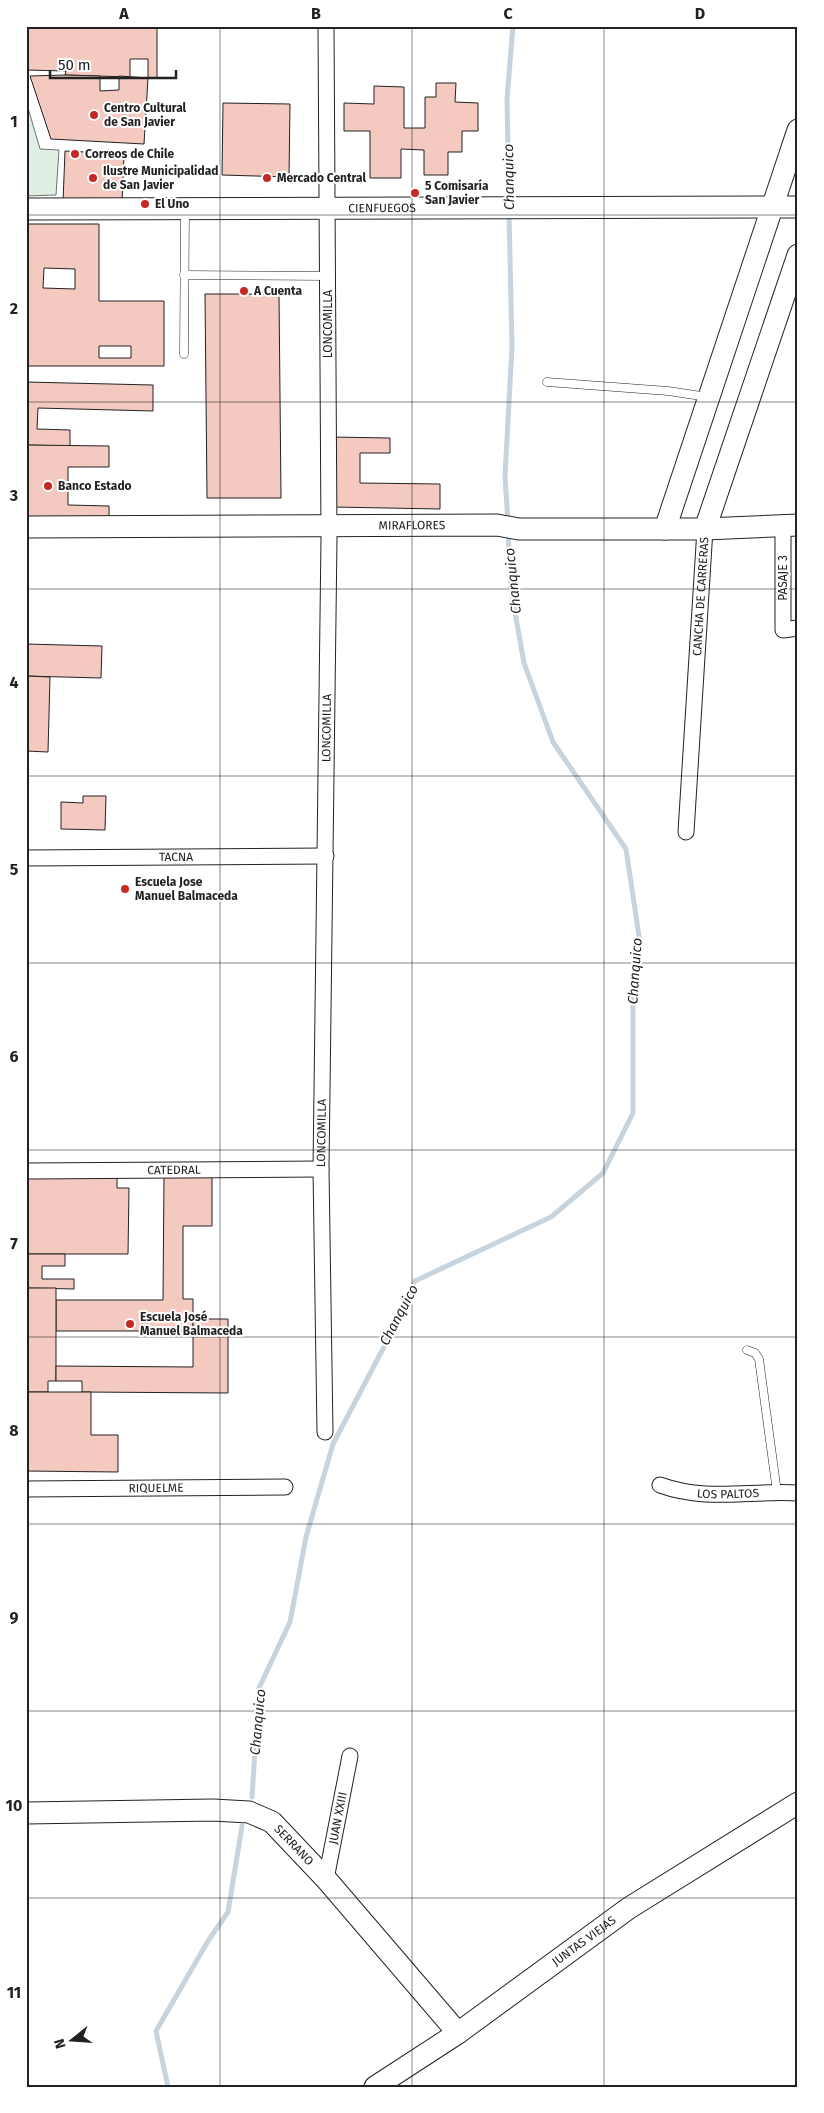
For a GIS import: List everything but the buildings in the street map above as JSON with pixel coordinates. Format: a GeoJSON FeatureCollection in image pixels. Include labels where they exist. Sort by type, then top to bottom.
{"type":"FeatureCollection","features":[{"type":"Feature","properties":{"kind":"street","name":"LONCOMILLA"},"geometry":{"type":"LineString","coordinates":[[325,1432],[321,1169],[326,856],[328,526],[326,26]]}},
{"type":"Feature","properties":{"kind":"street"},"geometry":{"type":"LineString","coordinates":[[665,529],[798,130]]}},
{"type":"Feature","properties":{"kind":"street"},"geometry":{"type":"LineString","coordinates":[[782,175],[790,188],[798,194]]}},
{"type":"Feature","properties":{"kind":"street","name":"CIENFUEGOS"},"geometry":{"type":"LineString","coordinates":[[26,210],[798,207]]}},
{"type":"Feature","properties":{"kind":"street","name":"CANCHA DE CARRERAS"},"geometry":{"type":"LineString","coordinates":[[686,832],[705,529],[798,255]]}},
{"type":"Feature","properties":{"kind":"street","name":"MIRAFLORES"},"geometry":{"type":"LineString","coordinates":[[26,527],[497,524],[519,529],[705,529],[790,525]]}},
{"type":"Feature","properties":{"kind":"street","name":"PASAJE 3"},"geometry":{"type":"LineString","coordinates":[[790,525],[791,629]]}},
{"type":"Feature","properties":{"kind":"street","name":"TACNA"},"geometry":{"type":"LineString","coordinates":[[26,858],[326,856]]}},
{"type":"Feature","properties":{"kind":"street","name":"CATEDRAL"},"geometry":{"type":"LineString","coordinates":[[26,1171],[321,1169]]}},
{"type":"Feature","properties":{"kind":"street","name":"LOS PALTOS"},"geometry":{"type":"LineString","coordinates":[[660,1485],[680,1492],[700,1495],[798,1493]]}},
{"type":"Feature","properties":{"kind":"street","name":"RIQUELME"},"geometry":{"type":"LineString","coordinates":[[26,1489],[284,1486]]}},
{"type":"Feature","properties":{"kind":"street","name":"JUAN XXIII"},"geometry":{"type":"LineString","coordinates":[[326,1879],[350,1756]]}},
{"type":"Feature","properties":{"kind":"street","name":"JUNTAS VIEJAS"},"geometry":{"type":"LineString","coordinates":[[374,2087],[458,2033],[629,1908],[798,1803]]}},
{"type":"Feature","properties":{"kind":"street","name":"SERRANO"},"geometry":{"type":"LineString","coordinates":[[26,1813],[213,1810],[249,1812],[272,1822],[326,1879],[458,2033]]}},
{"type":"Feature","properties":{"kind":"lane"},"geometry":{"type":"LineString","coordinates":[[184,354],[185,208]]}},
{"type":"Feature","properties":{"kind":"lane"},"geometry":{"type":"LineString","coordinates":[[184,275],[327,276]]}},
{"type":"Feature","properties":{"kind":"lane"},"geometry":{"type":"LineString","coordinates":[[547,382],[668,391],[708,397]]}},
{"type":"Feature","properties":{"kind":"lane"},"geometry":{"type":"LineString","coordinates":[[747,1350],[755,1353],[759,1359],[777,1492]]}},
{"type":"Feature","properties":{"kind":"green space"},"geometry":{"type":"Polygon","coordinates":[[[26,101],[40,149],[59,150],[56,195],[26,196],[26,101]]]}},
{"type":"Feature","properties":{"kind":"waterway","name":"Chanquico"},"geometry":{"type":"LineString","coordinates":[[509,203],[507,99],[513,26]]}},
{"type":"Feature","properties":{"kind":"waterway","name":"Chanquico"},"geometry":{"type":"LineString","coordinates":[[508,523],[505,476],[512,347],[509,212]]}},
{"type":"Feature","properties":{"kind":"waterway","name":"Chanquico"},"geometry":{"type":"LineString","coordinates":[[252,1797],[259,1688],[290,1622],[306,1537],[333,1444],[385,1345],[415,1281],[551,1217],[603,1173],[633,1113],[633,1004],[640,943],[626,849],[553,742],[524,663],[511,590],[508,531]]}},
{"type":"Feature","properties":{"kind":"waterway"},"geometry":{"type":"LineString","coordinates":[[168,2087],[156,2031],[208,1941],[228,1912],[242,1826]]}},
{"type":"Feature","properties":{"kind":"place","name":"Centro Cultural de San Javier"},"geometry":{"type":"Point","coordinates":[94,115]}},
{"type":"Feature","properties":{"kind":"place","name":"Correos de Chile"},"geometry":{"type":"Point","coordinates":[75,154]}},
{"type":"Feature","properties":{"kind":"place","name":"Ilustre Municipalidad de San Javier"},"geometry":{"type":"Point","coordinates":[93,178]}},
{"type":"Feature","properties":{"kind":"place","name":"Mercado Central"},"geometry":{"type":"Point","coordinates":[267,178]}},
{"type":"Feature","properties":{"kind":"place","name":"5 Comisaría San Javier"},"geometry":{"type":"Point","coordinates":[415,193]}},
{"type":"Feature","properties":{"kind":"place","name":"El Uno"},"geometry":{"type":"Point","coordinates":[145,204]}},
{"type":"Feature","properties":{"kind":"place","name":"A Cuenta"},"geometry":{"type":"Point","coordinates":[244,291]}},
{"type":"Feature","properties":{"kind":"place","name":"Banco Estado"},"geometry":{"type":"Point","coordinates":[48,486]}},
{"type":"Feature","properties":{"kind":"place","name":"Escuela Jose Manuel Balmaceda"},"geometry":{"type":"Point","coordinates":[125,889]}},
{"type":"Feature","properties":{"kind":"place","name":"Escuela José Manuel Balmaceda"},"geometry":{"type":"Point","coordinates":[130,1324]}}]}
